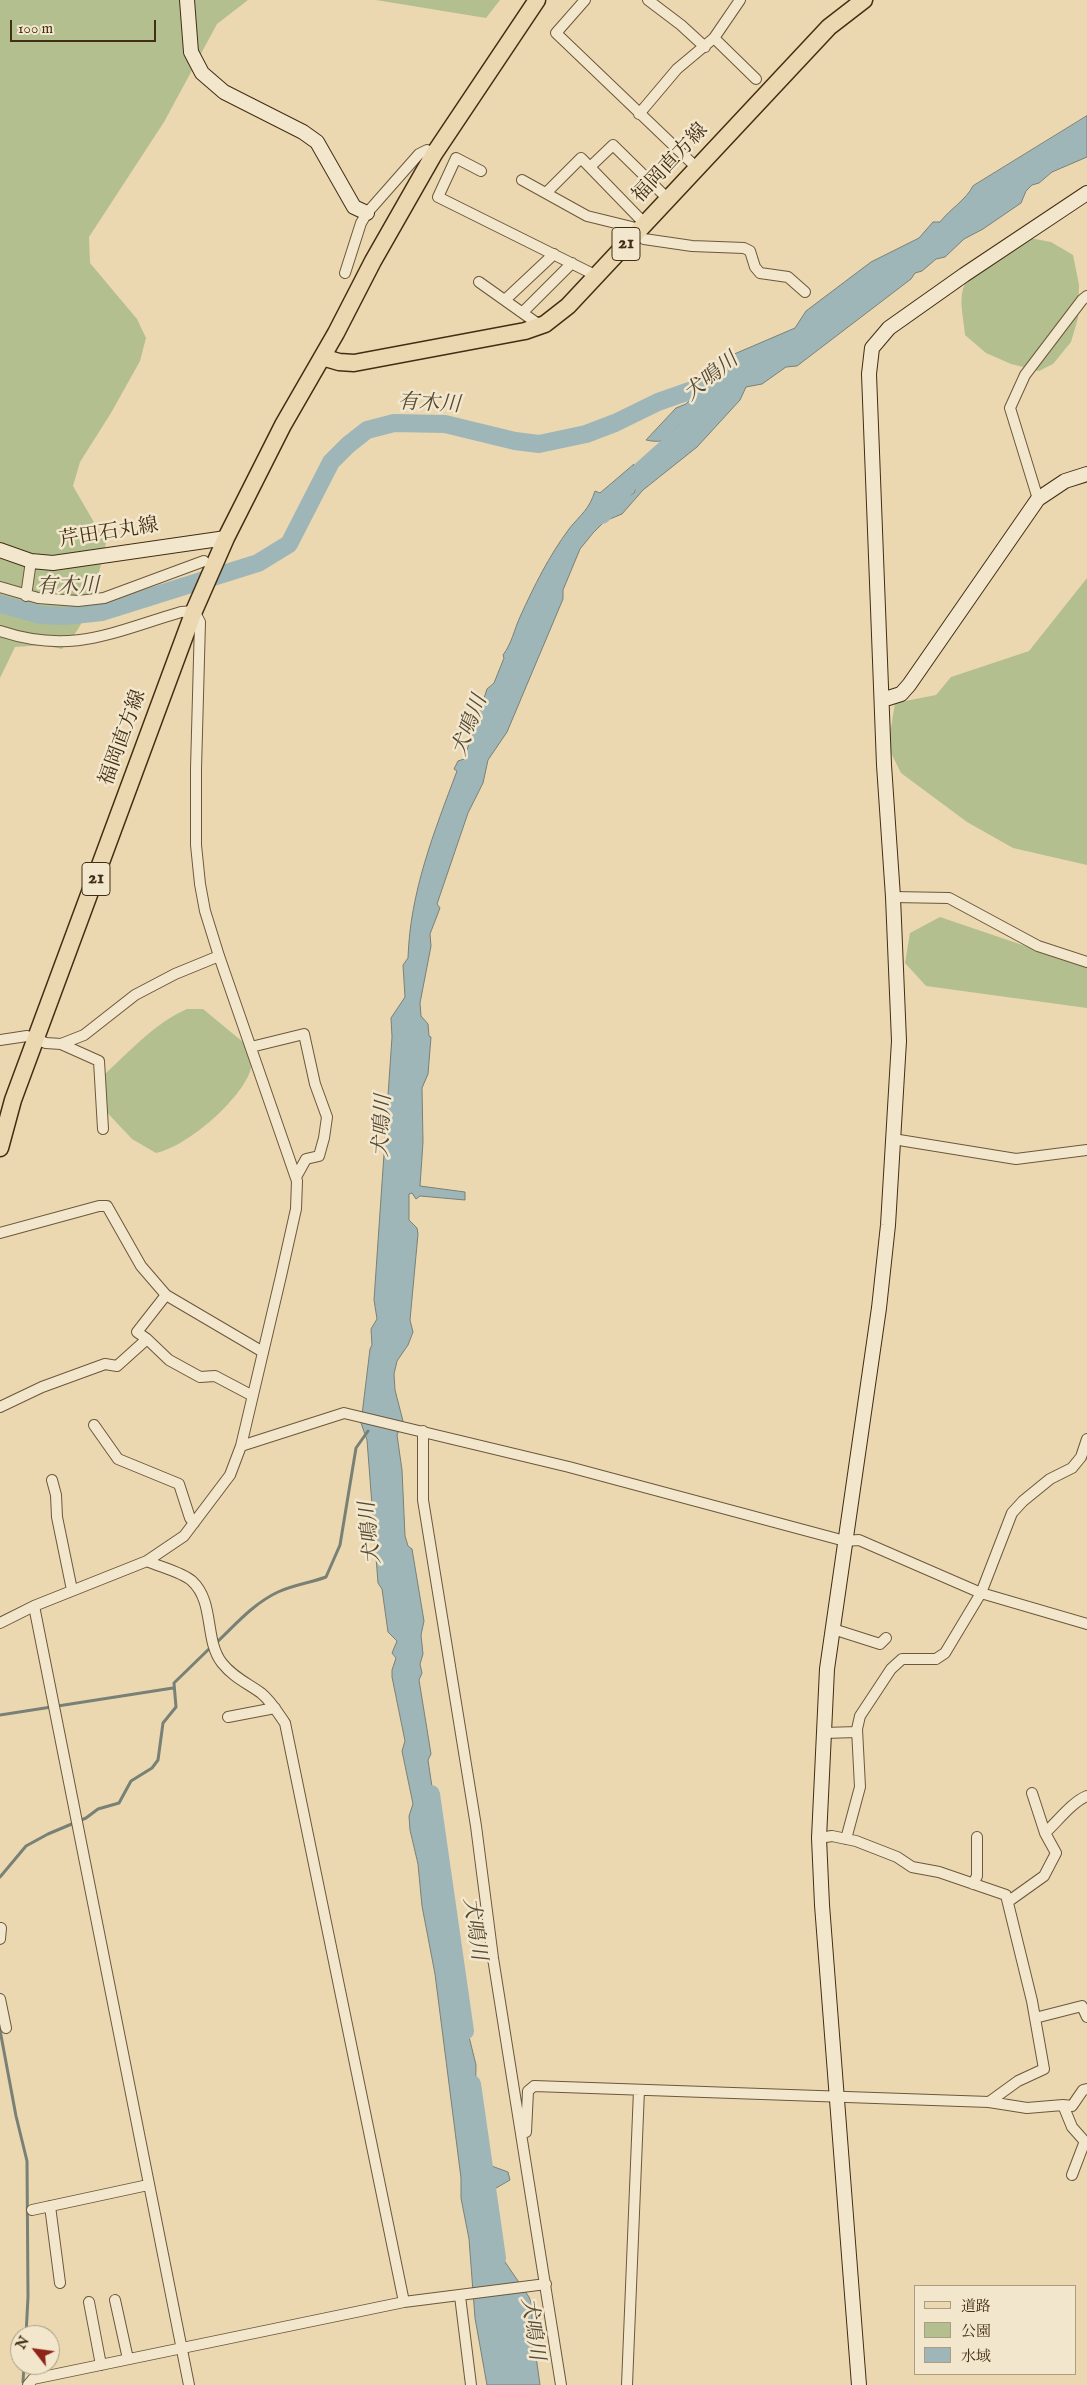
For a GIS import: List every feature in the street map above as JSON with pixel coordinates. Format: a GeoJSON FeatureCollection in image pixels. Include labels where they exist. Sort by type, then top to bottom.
{"type":"FeatureCollection","features":[{"type":"Feature","properties":{"kind":"main road","name":"福岡直方線"},"geometry":{"type":"LineString","coordinates":[[0,1148],[13,1100],[196,606],[211,559],[226,538],[283,425],[322,357],[372,261],[434,154],[537,0]]}},
{"type":"Feature","properties":{"kind":"main road","name":"福岡直方線"},"geometry":{"type":"LineString","coordinates":[[322,357],[354,364],[525,331],[542,326],[568,306],[829,27],[859,1]]}},
{"type":"Feature","properties":{"kind":"street"},"geometry":{"type":"LineString","coordinates":[[187,0],[191,52],[202,73],[224,92],[303,132],[317,142],[354,207],[367,213]]}},
{"type":"Feature","properties":{"kind":"street"},"geometry":{"type":"LineString","coordinates":[[585,0],[556,34],[696,168]]}},
{"type":"Feature","properties":{"kind":"street"},"geometry":{"type":"LineString","coordinates":[[648,0],[705,47]]}},
{"type":"Feature","properties":{"kind":"street"},"geometry":{"type":"LineString","coordinates":[[639,114],[677,69],[714,38],[740,0]]}},
{"type":"Feature","properties":{"kind":"street"},"geometry":{"type":"LineString","coordinates":[[714,38],[756,79]]}},
{"type":"Feature","properties":{"kind":"street"},"geometry":{"type":"LineString","coordinates":[[590,167],[612,145],[668,198]]}},
{"type":"Feature","properties":{"kind":"street"},"geometry":{"type":"LineString","coordinates":[[345,273],[361,223],[367,213],[419,154],[427,150],[434,154]]}},
{"type":"Feature","properties":{"kind":"street"},"geometry":{"type":"LineString","coordinates":[[481,171],[456,158],[438,198],[597,276]]}},
{"type":"Feature","properties":{"kind":"street"},"geometry":{"type":"LineString","coordinates":[[546,193],[581,158],[641,228],[644,239],[692,246],[744,248],[750,251],[755,267],[760,273],[788,277],[806,292]]}},
{"type":"Feature","properties":{"kind":"street"},"geometry":{"type":"LineString","coordinates":[[522,180],[587,216],[641,228]]}},
{"type":"Feature","properties":{"kind":"street"},"geometry":{"type":"LineString","coordinates":[[859,2385],[822,1905],[819,1838],[827,1669],[879,1308],[888,1224],[899,1042],[882,700],[869,374],[872,348],[889,328],[1087,193]]}},
{"type":"Feature","properties":{"kind":"street"},"geometry":{"type":"LineString","coordinates":[[506,299],[554,254]]}},
{"type":"Feature","properties":{"kind":"street"},"geometry":{"type":"LineString","coordinates":[[523,312],[572,264]]}},
{"type":"Feature","properties":{"kind":"street"},"geometry":{"type":"LineString","coordinates":[[479,282],[506,299],[542,326]]}},
{"type":"Feature","properties":{"kind":"street"},"geometry":{"type":"LineString","coordinates":[[1038,499],[1010,408],[1026,375],[1082,300],[1087,296]]}},
{"type":"Feature","properties":{"kind":"street"},"geometry":{"type":"LineString","coordinates":[[882,700],[900,694],[909,684],[1013,532],[1038,499],[1065,482],[1087,474]]}},
{"type":"Feature","properties":{"kind":"street","name":"芹田石丸線"},"geometry":{"type":"LineString","coordinates":[[0,550],[31,561],[65,562],[226,538]]}},
{"type":"Feature","properties":{"kind":"street"},"geometry":{"type":"LineString","coordinates":[[0,587],[26,596],[78,601],[104,598],[211,559]]}},
{"type":"Feature","properties":{"kind":"street"},"geometry":{"type":"LineString","coordinates":[[26,596],[31,561]]}},
{"type":"Feature","properties":{"kind":"street"},"geometry":{"type":"LineString","coordinates":[[0,631],[21,638],[62,642],[86,641],[196,606],[200,622],[196,845],[205,911],[296,1177],[296,1209],[251,1395],[241,1446],[230,1475],[184,1536],[147,1561],[34,1606],[0,1623]]}},
{"type":"Feature","properties":{"kind":"street"},"geometry":{"type":"LineString","coordinates":[[893,897],[949,898],[1038,946],[1087,962]]}},
{"type":"Feature","properties":{"kind":"street"},"geometry":{"type":"LineString","coordinates":[[61,1044],[92,1031],[135,995],[175,974],[219,956]]}},
{"type":"Feature","properties":{"kind":"street"},"geometry":{"type":"LineString","coordinates":[[251,1047],[304,1034],[315,1084],[327,1117],[319,1156],[306,1159],[296,1177]]}},
{"type":"Feature","properties":{"kind":"street"},"geometry":{"type":"LineString","coordinates":[[0,1040],[21,1036],[46,1043],[61,1044],[99,1061],[103,1129]]}},
{"type":"Feature","properties":{"kind":"street"},"geometry":{"type":"LineString","coordinates":[[894,1139],[1016,1159],[1087,1150]]}},
{"type":"Feature","properties":{"kind":"street"},"geometry":{"type":"LineString","coordinates":[[0,1233],[99,1206],[107,1206],[141,1266],[166,1295],[262,1352]]}},
{"type":"Feature","properties":{"kind":"street"},"geometry":{"type":"LineString","coordinates":[[166,1295],[137,1332],[169,1360],[200,1377],[215,1376],[251,1395]]}},
{"type":"Feature","properties":{"kind":"street"},"geometry":{"type":"LineString","coordinates":[[0,1408],[42,1386],[105,1364],[117,1366],[147,1339]]}},
{"type":"Feature","properties":{"kind":"street"},"geometry":{"type":"LineString","coordinates":[[241,1446],[344,1413],[569,1467],[845,1541],[859,1540],[981,1593],[1087,1624]]}},
{"type":"Feature","properties":{"kind":"street"},"geometry":{"type":"LineString","coordinates":[[94,1425],[118,1459],[179,1484],[190,1518],[194,1523]]}},
{"type":"Feature","properties":{"kind":"street"},"geometry":{"type":"LineString","coordinates":[[424,1431],[423,1500],[476,1826],[493,1958],[561,2385]]}},
{"type":"Feature","properties":{"kind":"street"},"geometry":{"type":"LineString","coordinates":[[846,1839],[860,1787],[857,1732],[860,1716],[891,1669],[902,1659],[936,1659],[945,1653],[981,1593],[1012,1513],[1022,1502],[1050,1479],[1072,1468],[1081,1457],[1087,1439]]}},
{"type":"Feature","properties":{"kind":"street"},"geometry":{"type":"LineString","coordinates":[[52,1480],[56,1495],[57,1517],[72,1590]]}},
{"type":"Feature","properties":{"kind":"street"},"geometry":{"type":"LineString","coordinates":[[147,1561],[191,1580],[195,1584],[205,1602],[211,1636],[221,1662],[232,1675],[262,1694],[285,1723],[404,2302]]}},
{"type":"Feature","properties":{"kind":"street"},"geometry":{"type":"LineString","coordinates":[[34,1606],[189,2385]]}},
{"type":"Feature","properties":{"kind":"street"},"geometry":{"type":"LineString","coordinates":[[833,1629],[880,1644],[886,1638]]}},
{"type":"Feature","properties":{"kind":"street"},"geometry":{"type":"LineString","coordinates":[[228,1717],[275,1708]]}},
{"type":"Feature","properties":{"kind":"street"},"geometry":{"type":"LineString","coordinates":[[824,1733],[857,1732]]}},
{"type":"Feature","properties":{"kind":"street"},"geometry":{"type":"LineString","coordinates":[[1008,1901],[1034,1885],[1044,1876],[1056,1853],[1045,1833],[1032,1793]]}},
{"type":"Feature","properties":{"kind":"street"},"geometry":{"type":"LineString","coordinates":[[1045,1833],[1067,1813],[1076,1800],[1087,1796]]}},
{"type":"Feature","properties":{"kind":"street"},"geometry":{"type":"LineString","coordinates":[[819,1838],[832,1836],[846,1839],[897,1857],[912,1867],[939,1872],[1006,1896],[1035,2018],[1044,2070],[1018,2081],[989,2102]]}},
{"type":"Feature","properties":{"kind":"street"},"geometry":{"type":"LineString","coordinates":[[974,1884],[977,1876],[977,1838]]}},
{"type":"Feature","properties":{"kind":"street"},"geometry":{"type":"LineString","coordinates":[[0,1999],[6,2028]]}},
{"type":"Feature","properties":{"kind":"street"},"geometry":{"type":"LineString","coordinates":[[1035,2018],[1084,2004],[1087,2017]]}},
{"type":"Feature","properties":{"kind":"street"},"geometry":{"type":"LineString","coordinates":[[525,2158],[528,2090],[534,2086],[989,2102],[1027,2108],[1072,2106],[1083,2090],[1087,2089]]}},
{"type":"Feature","properties":{"kind":"street"},"geometry":{"type":"LineString","coordinates":[[627,2385],[639,2090]]}},
{"type":"Feature","properties":{"kind":"street"},"geometry":{"type":"LineString","coordinates":[[1063,2105],[1072,2126],[1086,2142],[1072,2175]]}},
{"type":"Feature","properties":{"kind":"street"},"geometry":{"type":"LineString","coordinates":[[32,2210],[148,2185]]}},
{"type":"Feature","properties":{"kind":"street"},"geometry":{"type":"LineString","coordinates":[[50,2206],[60,2283]]}},
{"type":"Feature","properties":{"kind":"street"},"geometry":{"type":"LineString","coordinates":[[28,2385],[33,2379],[404,2302],[546,2284]]}},
{"type":"Feature","properties":{"kind":"street"},"geometry":{"type":"LineString","coordinates":[[460,2296],[471,2385]]}},
{"type":"Feature","properties":{"kind":"street"},"geometry":{"type":"LineString","coordinates":[[115,2300],[128,2359]]}},
{"type":"Feature","properties":{"kind":"street"},"geometry":{"type":"LineString","coordinates":[[89,2302],[101,2365]]}},
{"type":"Feature","properties":{"kind":"green space"},"geometry":{"type":"Polygon","coordinates":[[[0,0],[248,0],[217,24],[164,122],[89,237],[90,263],[137,319],[146,338],[140,361],[111,413],[80,462],[73,486],[106,543],[92,600],[81,625],[73,637],[62,649],[43,645],[15,647],[0,678],[0,0]]]}},
{"type":"Feature","properties":{"kind":"green space"},"geometry":{"type":"Polygon","coordinates":[[[376,0],[500,0],[486,18],[376,0]]]}},
{"type":"Feature","properties":{"kind":"green space"},"geometry":{"type":"Polygon","coordinates":[[[1030,238],[1051,242],[1073,255],[1079,285],[1078,318],[1071,342],[1053,364],[1039,371],[1011,364],[986,353],[965,335],[962,306],[962,294],[967,280],[982,265],[1030,238]]]}},
{"type":"Feature","properties":{"kind":"green space"},"geometry":{"type":"Polygon","coordinates":[[[1087,578],[1087,865],[1013,848],[967,822],[901,773],[888,747],[895,703],[936,695],[951,677],[1029,651],[1087,578]]]}},
{"type":"Feature","properties":{"kind":"green space"},"geometry":{"type":"Polygon","coordinates":[[[940,917],[1087,967],[1087,1008],[926,986],[905,963],[910,933],[940,917]]]}},
{"type":"Feature","properties":{"kind":"green space"},"geometry":{"type":"Polygon","coordinates":[[[187,1009],[203,1009],[249,1047],[251,1068],[234,1098],[209,1122],[182,1142],[156,1153],[132,1139],[100,1105],[104,1075],[133,1047],[164,1022],[187,1009]]]}},
{"type":"Feature","properties":{"kind":"water"},"geometry":{"type":"Polygon","coordinates":[[[1087,116],[1087,157],[1052,172],[1039,183],[1032,185],[1026,191],[1021,203],[983,229],[964,239],[945,257],[936,259],[922,271],[915,273],[911,279],[797,366],[786,367],[762,384],[746,387],[740,400],[697,447],[643,490],[622,514],[605,521],[593,533],[580,549],[563,590],[563,599],[507,732],[488,760],[483,783],[468,813],[437,904],[440,908],[430,934],[431,946],[420,1003],[421,1016],[428,1024],[429,1036],[431,1037],[428,1074],[422,1088],[423,1142],[420,1186],[465,1192],[465,1200],[420,1196],[416,1199],[412,1193],[409,1194],[409,1220],[417,1228],[418,1234],[410,1320],[413,1332],[408,1345],[397,1361],[394,1374],[395,1390],[403,1421],[397,1435],[402,1470],[405,1536],[408,1546],[412,1549],[424,1621],[421,1635],[423,1654],[420,1664],[422,1673],[419,1680],[431,1754],[428,1760],[435,1807],[433,1828],[436,1846],[434,1852],[443,1892],[452,1968],[476,2065],[475,2116],[489,2165],[508,2172],[510,2180],[491,2191],[488,2200],[488,2216],[503,2259],[529,2297],[532,2305],[532,2333],[530,2342],[536,2356],[540,2385],[487,2385],[475,2318],[469,2239],[461,2198],[461,2178],[435,1974],[422,1906],[418,1864],[410,1830],[409,1816],[413,1804],[402,1751],[405,1741],[392,1677],[396,1658],[392,1653],[397,1641],[388,1632],[382,1589],[378,1583],[367,1440],[361,1423],[372,1345],[371,1329],[377,1319],[374,1300],[392,1037],[391,1018],[405,997],[403,965],[408,958],[413,910],[418,886],[432,840],[457,771],[454,769],[458,761],[464,759],[487,689],[494,683],[504,658],[503,655],[509,646],[520,617],[542,572],[562,539],[587,507],[595,491],[600,493],[634,464],[613,494],[624,498],[634,493],[637,485],[651,467],[694,426],[685,422],[679,425],[666,439],[661,441],[646,440],[676,408],[686,404],[695,394],[706,389],[717,369],[732,355],[795,328],[806,311],[871,262],[919,238],[933,222],[940,222],[966,196],[973,186],[1087,116]]]}},
{"type":"Feature","properties":{"kind":"waterway","name":"有木川"},"geometry":{"type":"LineString","coordinates":[[0,604],[41,615],[65,616],[102,612],[258,563],[289,544],[331,462],[367,430],[394,423],[445,424],[515,441],[539,444],[586,434],[615,423],[658,402],[732,376]]}},
{"type":"Feature","properties":{"kind":"waterway","name":"犬鳴川"},"geometry":{"type":"LineString","coordinates":[[602,515],[636,475],[710,409]]}},
{"type":"Feature","properties":{"kind":"waterway"},"geometry":{"type":"LineString","coordinates":[[216,1643],[245,1615],[269,1597],[278,1592],[326,1577],[340,1545],[356,1448],[368,1431]]}},
{"type":"Feature","properties":{"kind":"waterway"},"geometry":{"type":"LineString","coordinates":[[0,1877],[26,1846],[48,1834],[86,1818],[98,1809],[119,1803],[131,1781],[152,1768],[158,1760],[163,1723],[176,1707],[174,1683],[211,1647]]}},
{"type":"Feature","properties":{"kind":"waterway"},"geometry":{"type":"LineString","coordinates":[[0,1715],[173,1688]]}},
{"type":"Feature","properties":{"kind":"waterway","name":"犬鳴川"},"geometry":{"type":"LineString","coordinates":[[431,1794],[465,2031]]}},
{"type":"Feature","properties":{"kind":"waterway"},"geometry":{"type":"LineString","coordinates":[[0,2030],[16,2116],[27,2161],[27,2325]]}},
{"type":"Feature","properties":{"kind":"waterway","name":"犬鳴川"},"geometry":{"type":"LineString","coordinates":[[472,2084],[497,2258]]}},
{"type":"Feature","properties":{"kind":"waterway"},"geometry":{"type":"LineString","coordinates":[[23,2375],[23,2382]]}}]}
